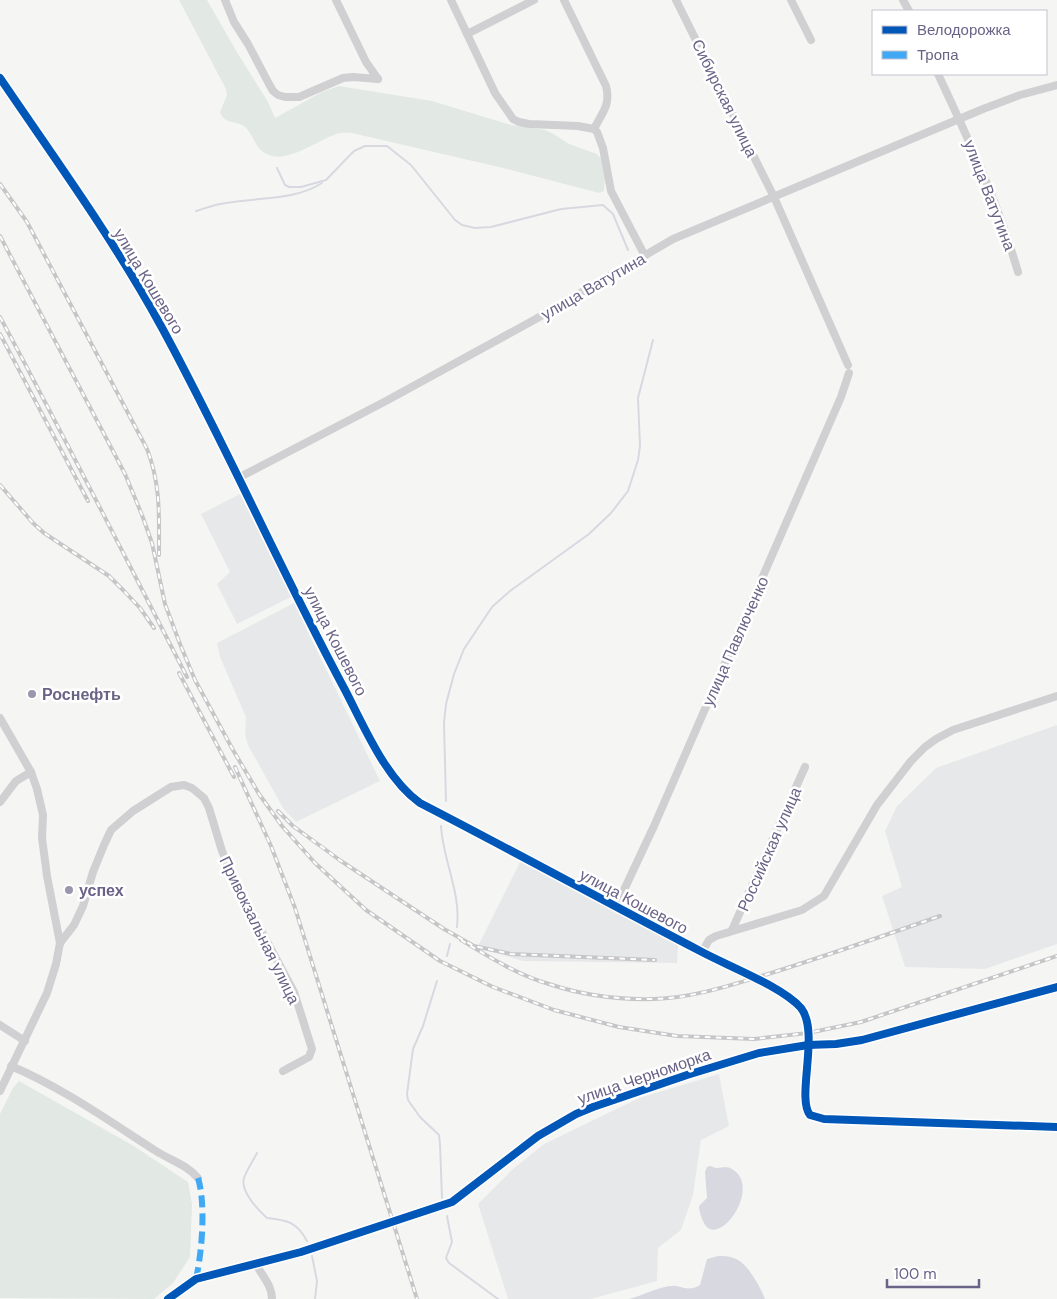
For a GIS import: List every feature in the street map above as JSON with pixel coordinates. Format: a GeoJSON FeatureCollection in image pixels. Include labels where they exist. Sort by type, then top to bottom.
{"type":"FeatureCollection","features":[{"type":"Feature","properties":{"kind":"street"},"geometry":{"type":"LineString","coordinates":[[224,0],[268,84],[273,91],[286,97],[299,97],[343,78],[353,76],[378,79],[366,62],[336,0]]}},
{"type":"Feature","properties":{"kind":"street"},"geometry":{"type":"LineString","coordinates":[[451,0],[495,93],[513,119],[529,124],[578,126],[594,129],[597,132],[603,148],[614,200],[645,256]]}},
{"type":"Feature","properties":{"kind":"street"},"geometry":{"type":"LineString","coordinates":[[467,34],[534,0]]}},
{"type":"Feature","properties":{"kind":"street"},"geometry":{"type":"LineString","coordinates":[[564,0],[606,86],[609,97],[607,106],[594,129]]}},
{"type":"Feature","properties":{"kind":"street","name":"Сибирская улица"},"geometry":{"type":"LineString","coordinates":[[676,0],[774,197]]}},
{"type":"Feature","properties":{"kind":"street"},"geometry":{"type":"LineString","coordinates":[[791,0],[811,40]]}},
{"type":"Feature","properties":{"kind":"street","name":"улица Ватутина"},"geometry":{"type":"LineString","coordinates":[[938,75],[959,119],[1005,230],[1018,272]]}},
{"type":"Feature","properties":{"kind":"street","name":"улица Кошевого"},"geometry":{"type":"LineString","coordinates":[[0,78],[94,218],[146,301],[174,352],[324,651],[383,760],[401,788],[420,803],[616,908],[773,987],[795,1002],[805,1014],[808,1045]]}},
{"type":"Feature","properties":{"kind":"street","name":"улица Ватутина"},"geometry":{"type":"LineString","coordinates":[[238,478],[534,320],[673,239],[959,119],[1020,95],[1057,85]]}},
{"type":"Feature","properties":{"kind":"street"},"geometry":{"type":"LineString","coordinates":[[774,197],[848,365]]}},
{"type":"Feature","properties":{"kind":"street","name":"улица Павлюченко"},"geometry":{"type":"LineString","coordinates":[[616,908],[654,826],[841,397],[849,373]]}},
{"type":"Feature","properties":{"kind":"street"},"geometry":{"type":"LineString","coordinates":[[702,952],[709,940],[732,930],[802,910],[824,896],[877,805],[911,761],[930,743],[953,730],[1057,696]]}},
{"type":"Feature","properties":{"kind":"street"},"geometry":{"type":"LineString","coordinates":[[0,718],[31,772],[38,789],[43,815],[43,848],[60,943],[47,993],[0,1092]]}},
{"type":"Feature","properties":{"kind":"street","name":"Российская улица"},"geometry":{"type":"LineString","coordinates":[[732,930],[805,767]]}},
{"type":"Feature","properties":{"kind":"street"},"geometry":{"type":"LineString","coordinates":[[0,802],[16,781],[31,772]]}},
{"type":"Feature","properties":{"kind":"street","name":"Привокзальная улица"},"geometry":{"type":"LineString","coordinates":[[60,943],[74,925],[83,906],[93,872],[112,830],[133,811],[170,787],[184,785],[198,792],[209,808],[222,851],[235,882],[294,992],[312,1049],[309,1057],[283,1071]]}},
{"type":"Feature","properties":{"kind":"street","name":"улица Черноморка"},"geometry":{"type":"LineString","coordinates":[[398,1220],[452,1202],[538,1136],[576,1114],[593,1107],[759,1052],[862,1040],[1057,987]]}},
{"type":"Feature","properties":{"kind":"street"},"geometry":{"type":"LineString","coordinates":[[0,1025],[25,1041]]}},
{"type":"Feature","properties":{"kind":"street"},"geometry":{"type":"LineString","coordinates":[[808,1045],[809,1060],[806,1104],[808,1113],[816,1117],[824,1119],[1057,1127]]}},
{"type":"Feature","properties":{"kind":"street"},"geometry":{"type":"LineString","coordinates":[[11,1066],[39,1078],[187,1168],[198,1178]]}},
{"type":"Feature","properties":{"kind":"street"},"geometry":{"type":"LineString","coordinates":[[168,1299],[196,1279],[301,1252],[374,1228]]}},
{"type":"Feature","properties":{"kind":"street"},"geometry":{"type":"LineString","coordinates":[[256,1264],[271,1287],[272,1299]]}},
{"type":"Feature","properties":{"kind":"shaded area"},"geometry":{"type":"Polygon","coordinates":[[[179,0],[207,0],[268,102],[275,118],[322,92],[339,86],[432,101],[511,125],[545,130],[569,144],[597,154],[603,161],[604,191],[599,193],[503,168],[352,133],[336,134],[288,155],[279,157],[270,155],[260,149],[244,126],[229,121],[222,116],[220,112],[227,95],[226,89],[179,0]]]}},
{"type":"Feature","properties":{"kind":"shaded area"},"geometry":{"type":"Polygon","coordinates":[[[240,494],[291,597],[237,624],[217,584],[230,572],[201,514],[240,494]]]}},
{"type":"Feature","properties":{"kind":"shaded area"},"geometry":{"type":"Polygon","coordinates":[[[294,603],[380,781],[296,822],[283,808],[248,745],[245,735],[246,717],[220,657],[217,643],[294,603]]]}},
{"type":"Feature","properties":{"kind":"shaded area"},"geometry":{"type":"Polygon","coordinates":[[[1057,725],[1057,944],[985,969],[905,967],[882,896],[902,887],[885,831],[897,806],[936,768],[1057,725]]]}},
{"type":"Feature","properties":{"kind":"shaded area"},"geometry":{"type":"Polygon","coordinates":[[[520,862],[678,945],[677,963],[523,961],[477,948],[520,862]]]}},
{"type":"Feature","properties":{"kind":"shaded area"},"geometry":{"type":"Polygon","coordinates":[[[719,1074],[729,1126],[701,1140],[693,1195],[681,1230],[658,1248],[657,1281],[591,1299],[508,1299],[478,1204],[513,1169],[544,1144],[639,1098],[719,1074]]]}},
{"type":"Feature","properties":{"kind":"shaded area"},"geometry":{"type":"Polygon","coordinates":[[[19,1081],[132,1145],[188,1182],[192,1204],[190,1257],[173,1283],[154,1299],[0,1298],[0,1114],[13,1088],[19,1081]]]}},
{"type":"Feature","properties":{"kind":"shaded area"},"geometry":{"type":"Polygon","coordinates":[[[707,1167],[732,1169],[740,1178],[743,1190],[734,1214],[726,1224],[718,1229],[709,1229],[703,1221],[699,1208],[707,1198],[705,1172],[707,1167]]]}},
{"type":"Feature","properties":{"kind":"shaded area"},"geometry":{"type":"Polygon","coordinates":[[[728,1256],[742,1263],[754,1277],[765,1299],[629,1299],[665,1287],[697,1287],[700,1285],[707,1259],[728,1256]]]}},
{"type":"Feature","properties":{"kind":"waterway"},"geometry":{"type":"LineString","coordinates":[[277,168],[285,185],[301,187],[326,180],[354,151],[365,146],[387,146],[411,165],[455,220],[462,225],[475,228],[491,227],[561,209],[603,205],[613,214],[628,250]]}},
{"type":"Feature","properties":{"kind":"waterway"},"geometry":{"type":"LineString","coordinates":[[196,211],[238,201],[288,196],[311,189],[322,183]]}},
{"type":"Feature","properties":{"kind":"waterway"},"geometry":{"type":"LineString","coordinates":[[446,801],[444,723],[446,704],[454,674],[464,649],[492,607],[510,591],[589,534],[611,513],[628,491],[638,460],[640,446],[638,398],[653,340]]}},
{"type":"Feature","properties":{"kind":"waterway"},"geometry":{"type":"LineString","coordinates":[[441,826],[442,839],[456,901],[457,927]]}},
{"type":"Feature","properties":{"kind":"waterway"},"geometry":{"type":"LineString","coordinates":[[447,956],[450,944]]}},
{"type":"Feature","properties":{"kind":"waterway"},"geometry":{"type":"LineString","coordinates":[[437,981],[423,1026],[413,1049],[407,1094],[408,1100],[420,1117],[439,1135],[442,1198]]}},
{"type":"Feature","properties":{"kind":"waterway"},"geometry":{"type":"LineString","coordinates":[[257,1153],[244,1178],[243,1183],[247,1194],[267,1218],[291,1223],[307,1241]]}},
{"type":"Feature","properties":{"kind":"waterway"},"geometry":{"type":"LineString","coordinates":[[447,1216],[452,1242],[446,1258],[449,1263],[498,1299]]}},
{"type":"Feature","properties":{"kind":"waterway"},"geometry":{"type":"LineString","coordinates":[[312,1256],[317,1281],[315,1299]]}},
{"type":"Feature","properties":{"kind":"tunnel"},"geometry":{"type":"LineString","coordinates":[[374,1228],[398,1220]]}},
{"type":"Feature","properties":{"kind":"railway"},"geometry":{"type":"LineString","coordinates":[[0,184],[27,222],[147,449],[152,462],[157,488],[159,555]]}},
{"type":"Feature","properties":{"kind":"railway"},"geometry":{"type":"LineString","coordinates":[[0,236],[125,474],[152,543],[165,604],[195,680],[259,794],[282,826],[315,863],[366,910],[440,961],[493,987],[554,1010],[619,1027],[677,1036],[754,1039],[808,1033],[861,1022],[1057,956]]}},
{"type":"Feature","properties":{"kind":"railway"},"geometry":{"type":"LineString","coordinates":[[0,317],[187,677]]}},
{"type":"Feature","properties":{"kind":"railway"},"geometry":{"type":"LineString","coordinates":[[0,334],[88,501]]}},
{"type":"Feature","properties":{"kind":"railway"},"geometry":{"type":"LineString","coordinates":[[0,485],[44,533],[109,576],[140,608],[154,628]]}},
{"type":"Feature","properties":{"kind":"railway"},"geometry":{"type":"LineString","coordinates":[[179,673],[234,777]]}},
{"type":"Feature","properties":{"kind":"railway"},"geometry":{"type":"LineString","coordinates":[[235,767],[271,846],[295,908],[417,1299]]}},
{"type":"Feature","properties":{"kind":"railway"},"geometry":{"type":"LineString","coordinates":[[278,811],[293,826],[341,861],[444,929],[474,946],[511,954],[655,960]]}},
{"type":"Feature","properties":{"kind":"railway"},"geometry":{"type":"LineString","coordinates":[[461,940],[515,971],[562,988],[601,996],[627,999],[654,999],[697,994],[740,982],[833,953],[940,916]]}},
{"type":"Feature","properties":{"kind":"marked path"},"geometry":{"type":"LineString","coordinates":[[196,1279],[202,1228],[202,1201],[198,1178]]}},
{"type":"Feature","properties":{"kind":"cycle path"},"geometry":{"type":"LineString","coordinates":[[0,78],[84,200],[143,294],[208,416],[376,750],[396,780],[408,792],[420,803],[702,952],[754,977],[793,1000],[801,1008],[806,1019],[808,1032],[809,1048],[805,1094],[806,1107],[810,1115],[824,1119],[1057,1127]]}},
{"type":"Feature","properties":{"kind":"cycle path"},"geometry":{"type":"LineString","coordinates":[[168,1299],[196,1279],[301,1252],[452,1202],[538,1136],[576,1114],[593,1107],[759,1053],[808,1045],[836,1044],[862,1040],[1057,987]]}},
{"type":"Feature","properties":{"kind":"place","name":"Роснефть"},"geometry":{"type":"Point","coordinates":[32,694]}},
{"type":"Feature","properties":{"kind":"place","name":"успех"},"geometry":{"type":"Point","coordinates":[69,890]}}]}
